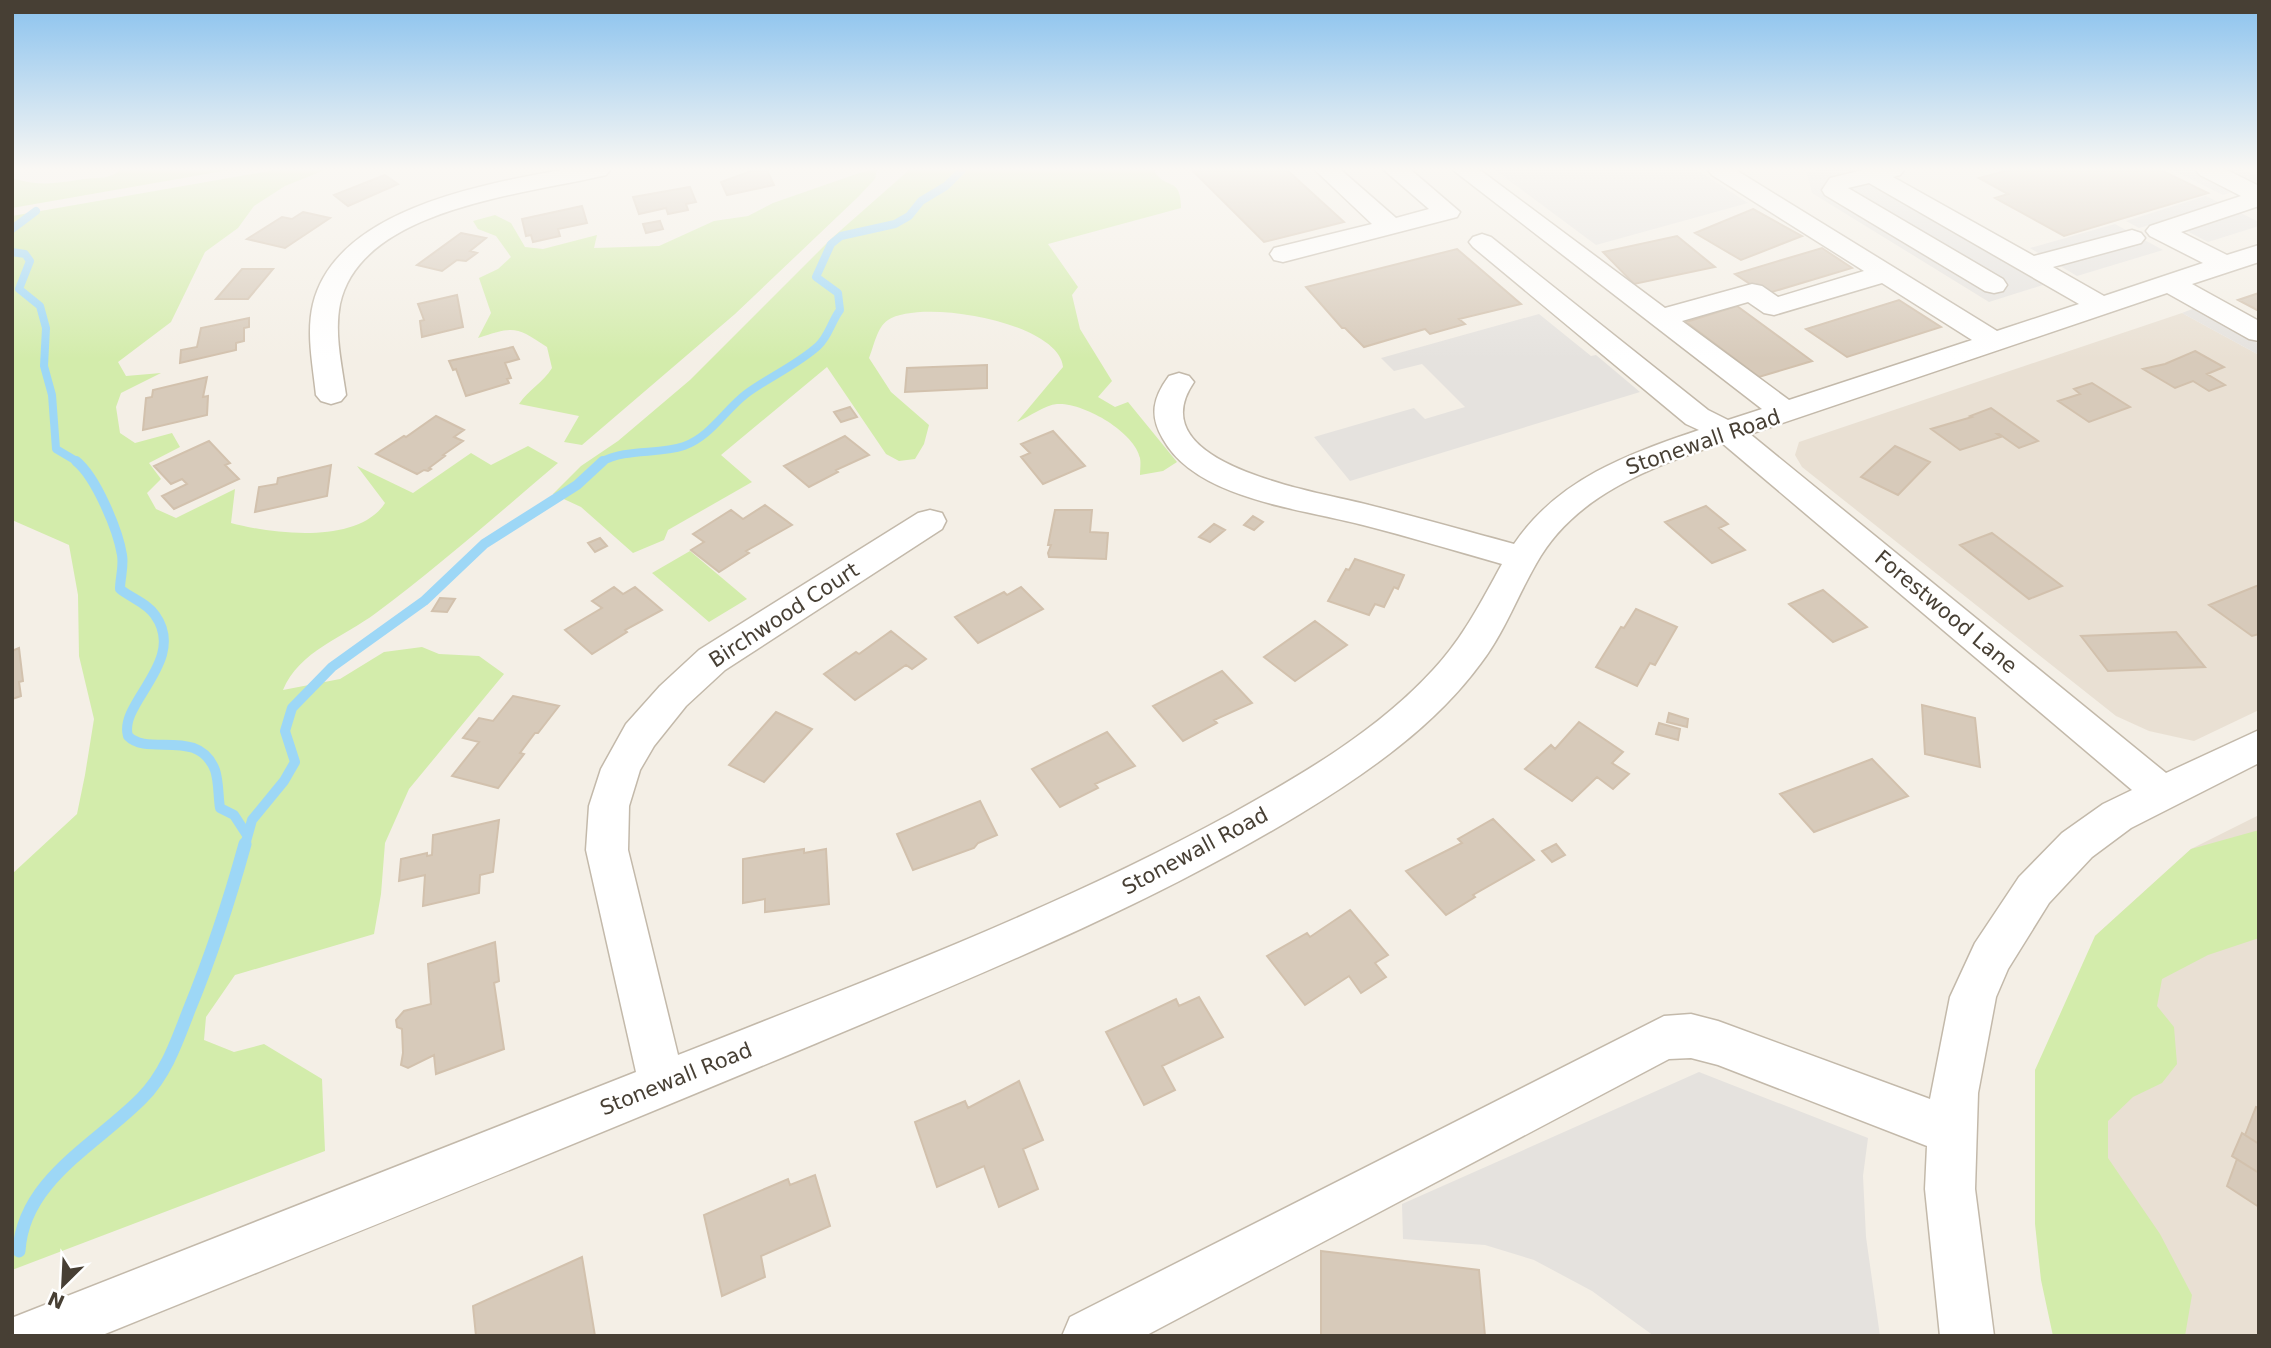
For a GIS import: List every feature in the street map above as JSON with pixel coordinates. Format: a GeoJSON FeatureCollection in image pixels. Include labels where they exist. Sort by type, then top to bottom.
{"type":"FeatureCollection","features":[{"type":"Feature","properties":{"kind":"street"},"geometry":{"type":"LineString","coordinates":[[331,395],[326,339],[328,297],[342,271],[356,255],[387,233]]}},
{"type":"Feature","properties":{"kind":"street"},"geometry":{"type":"LineString","coordinates":[[1283,254],[1367,233]]}},
{"type":"Feature","properties":{"kind":"street"},"geometry":{"type":"LineString","coordinates":[[1548,233],[1786,413]]}},
{"type":"Feature","properties":{"kind":"street"},"geometry":{"type":"LineString","coordinates":[[1822,233],[1995,342]]}},
{"type":"Feature","properties":{"kind":"street"},"geometry":{"type":"LineString","coordinates":[[1906,233],[1994,285]]}},
{"type":"Feature","properties":{"kind":"street"},"geometry":{"type":"LineString","coordinates":[[1980,233],[2102,306]]}},
{"type":"Feature","properties":{"kind":"street"},"geometry":{"type":"LineString","coordinates":[[2165,233],[2242,258]]}},
{"type":"Feature","properties":{"kind":"street"},"geometry":{"type":"LineString","coordinates":[[2031,265],[2132,238]]}},
{"type":"Feature","properties":{"kind":"street","name":"Forestwood Lane"},"geometry":{"type":"LineString","coordinates":[[1482,242],[1697,417],[1728,432],[2163,793]]}},
{"type":"Feature","properties":{"kind":"street","name":"Stonewall Road"},"geometry":{"type":"LineString","coordinates":[[33,1336],[662,1085],[1063,918],[1190,857],[1363,755],[1426,702],[1467,655],[1499,609],[1522,558],[1546,525],[1573,499],[1606,477],[1644,459],[2242,258]]}},
{"type":"Feature","properties":{"kind":"street"},"geometry":{"type":"LineString","coordinates":[[1661,318],[1752,292],[1774,307],[1887,273]]}},
{"type":"Feature","properties":{"kind":"street"},"geometry":{"type":"LineString","coordinates":[[2171,284],[2259,333]]}},
{"type":"Feature","properties":{"kind":"street"},"geometry":{"type":"LineString","coordinates":[[1179,382],[1169,400],[1168,417],[1173,433],[1199,461],[1257,489],[1360,513],[1522,558]]}},
{"type":"Feature","properties":{"kind":"street","name":"Birchwood Court"},"geometry":{"type":"LineString","coordinates":[[662,1085],[607,850],[609,806],[621,769],[640,735],[673,696],[712,660],[930,521]]}},
{"type":"Feature","properties":{"kind":"street"},"geometry":{"type":"LineString","coordinates":[[1967,1336],[1950,1189],[1954,1093],[1973,997],[1991,957],[2034,890],[2077,845],[2117,816],[2259,745]]}},
{"type":"Feature","properties":{"kind":"street"},"geometry":{"type":"LineString","coordinates":[[1089,1336],[1664,1038],[1690,1037],[1718,1043],[1952,1131]]}},
{"type":"Feature","properties":{"kind":"shaded area"},"geometry":{"type":"Polygon","coordinates":[[[1580,233],[1640,233],[1596,245],[1580,233]]]}},
{"type":"Feature","properties":{"kind":"shaded area"},"geometry":{"type":"Polygon","coordinates":[[[1877,233],[1960,233],[2046,284],[1989,302],[1877,233]]]}},
{"type":"Feature","properties":{"kind":"shaded area"},"geometry":{"type":"Polygon","coordinates":[[[2083,233],[2131,233],[2163,250],[2077,276],[2030,248],[2083,233]]]}},
{"type":"Feature","properties":{"kind":"shaded area"},"geometry":{"type":"Polygon","coordinates":[[[2191,233],[2237,233],[2208,242],[2191,233]]]}},
{"type":"Feature","properties":{"kind":"shaded area"},"geometry":{"type":"Polygon","coordinates":[[[2195,308],[2259,344],[2259,355],[2182,313],[2195,308]]]}},
{"type":"Feature","properties":{"kind":"shaded area"},"geometry":{"type":"Polygon","coordinates":[[[2182,313],[2259,355],[2259,710],[2194,741],[2149,731],[2116,716],[1802,467],[1795,455],[1799,442],[2182,313]]]}},
{"type":"Feature","properties":{"kind":"shaded area"},"geometry":{"type":"Polygon","coordinates":[[[1539,314],[1591,356],[1596,355],[1640,392],[1350,481],[1314,437],[1414,408],[1425,419],[1465,407],[1422,364],[1394,371],[1381,358],[1539,314]]]}},
{"type":"Feature","properties":{"kind":"shaded area"},"geometry":{"type":"Polygon","coordinates":[[[2259,815],[2259,1336],[2082,1336],[2095,936],[2191,849],[2259,815]]]}},
{"type":"Feature","properties":{"kind":"shaded area"},"geometry":{"type":"Polygon","coordinates":[[[1699,1072],[1868,1138],[1863,1176],[1866,1237],[1880,1336],[1654,1336],[1592,1291],[1534,1260],[1485,1245],[1403,1239],[1402,1204],[1699,1072]]]}},
{"type":"Feature","properties":{"kind":"green space"},"geometry":{"type":"Polygon","coordinates":[[[12,233],[231,233],[205,252],[171,322],[118,362],[126,376],[161,373],[121,393],[116,407],[120,433],[135,443],[172,433],[180,447],[149,463],[161,479],[147,493],[156,509],[176,518],[235,489],[231,523],[291,533],[335,531],[372,516],[385,503],[357,466],[413,493],[471,453],[491,465],[528,446],[558,463],[399,595],[311,655],[290,676],[283,690],[340,679],[384,652],[422,647],[439,654],[479,656],[504,674],[409,789],[385,843],[381,894],[374,934],[235,975],[206,1017],[204,1040],[234,1052],[264,1044],[322,1079],[325,1151],[12,1270],[12,874],[77,814],[94,719],[79,656],[78,595],[69,545],[12,520],[12,233]]]}},
{"type":"Feature","properties":{"kind":"green space"},"geometry":{"type":"Polygon","coordinates":[[[488,233],[517,233],[525,247],[543,249],[597,235],[594,248],[659,246],[688,233],[820,233],[735,314],[582,445],[564,442],[579,416],[519,404],[552,368],[547,347],[514,330],[478,338],[491,313],[479,278],[498,269],[511,257],[496,236],[488,233]]]}},
{"type":"Feature","properties":{"kind":"green space"},"geometry":{"type":"Polygon","coordinates":[[[838,233],[1089,233],[1048,244],[1078,287],[1072,295],[1080,329],[1112,381],[1098,397],[1115,407],[1128,402],[1177,462],[1163,471],[1140,475],[1140,458],[1129,438],[1106,420],[1068,405],[1047,407],[1017,422],[1063,367],[1056,351],[1039,338],[986,318],[929,312],[905,314],[884,323],[869,358],[891,392],[929,425],[924,444],[915,459],[899,461],[886,454],[827,367],[721,455],[752,482],[668,530],[664,540],[633,553],[581,507],[553,494],[581,466],[618,441],[690,380],[838,233]]]}},
{"type":"Feature","properties":{"kind":"green space"},"geometry":{"type":"Polygon","coordinates":[[[690,551],[747,599],[709,622],[652,573],[690,551]]]}},
{"type":"Feature","properties":{"kind":"green space"},"geometry":{"type":"Polygon","coordinates":[[[2259,830],[2259,938],[2208,955],[2162,979],[2157,1006],[2174,1027],[2177,1064],[2162,1083],[2133,1097],[2108,1121],[2108,1158],[2160,1234],[2192,1295],[2185,1336],[2053,1336],[2041,1280],[2035,1224],[2035,1070],[2095,936],[2191,849],[2259,830]]]}},
{"type":"Feature","properties":{"kind":"building"},"geometry":{"type":"Polygon","coordinates":[[[257,233],[308,233],[285,248],[247,239],[257,233]]]}},
{"type":"Feature","properties":{"kind":"building"},"geometry":{"type":"Polygon","coordinates":[[[461,233],[486,238],[470,251],[477,253],[466,261],[457,260],[442,271],[417,265],[461,233]]]}},
{"type":"Feature","properties":{"kind":"building"},"geometry":{"type":"Polygon","coordinates":[[[525,233],[559,233],[560,236],[533,242],[531,235],[526,236],[525,233]]]}},
{"type":"Feature","properties":{"kind":"building"},"geometry":{"type":"Polygon","coordinates":[[[1255,233],[1300,233],[1264,242],[1255,233]]]}},
{"type":"Feature","properties":{"kind":"building"},"geometry":{"type":"Polygon","coordinates":[[[1695,233],[1796,233],[1802,236],[1741,260],[1695,233]]]}},
{"type":"Feature","properties":{"kind":"building"},"geometry":{"type":"Polygon","coordinates":[[[1677,236],[1715,267],[1634,284],[1603,252],[1677,236]]]}},
{"type":"Feature","properties":{"kind":"building"},"geometry":{"type":"Polygon","coordinates":[[[1822,248],[1852,268],[1765,294],[1735,274],[1822,248]]]}},
{"type":"Feature","properties":{"kind":"building"},"geometry":{"type":"Polygon","coordinates":[[[1457,249],[1521,304],[1459,319],[1465,324],[1430,334],[1425,329],[1364,347],[1342,328],[1306,287],[1457,249]]]}},
{"type":"Feature","properties":{"kind":"building"},"geometry":{"type":"Polygon","coordinates":[[[242,269],[273,269],[248,299],[216,299],[242,269]]]}},
{"type":"Feature","properties":{"kind":"building"},"geometry":{"type":"Polygon","coordinates":[[[2259,293],[2259,311],[2238,300],[2259,293]]]}},
{"type":"Feature","properties":{"kind":"building"},"geometry":{"type":"Polygon","coordinates":[[[457,295],[463,327],[422,337],[420,321],[424,320],[418,304],[457,295]]]}},
{"type":"Feature","properties":{"kind":"building"},"geometry":{"type":"Polygon","coordinates":[[[1899,300],[1941,327],[1847,357],[1806,329],[1899,300]]]}},
{"type":"Feature","properties":{"kind":"building"},"geometry":{"type":"Polygon","coordinates":[[[1737,306],[1812,361],[1759,377],[1686,322],[1737,306]]]}},
{"type":"Feature","properties":{"kind":"building"},"geometry":{"type":"Polygon","coordinates":[[[249,318],[249,327],[244,328],[244,341],[236,343],[236,350],[180,363],[181,350],[197,347],[201,328],[249,318]]]}},
{"type":"Feature","properties":{"kind":"building"},"geometry":{"type":"Polygon","coordinates":[[[513,347],[519,359],[505,363],[511,378],[507,379],[509,383],[466,396],[456,369],[453,370],[449,361],[513,347]]]}},
{"type":"Feature","properties":{"kind":"building"},"geometry":{"type":"Polygon","coordinates":[[[2195,351],[2224,367],[2207,374],[2225,385],[2209,391],[2193,381],[2175,388],[2143,369],[2165,364],[2195,351]]]}},
{"type":"Feature","properties":{"kind":"building"},"geometry":{"type":"Polygon","coordinates":[[[987,365],[987,388],[905,392],[907,368],[987,365]]]}},
{"type":"Feature","properties":{"kind":"building"},"geometry":{"type":"Polygon","coordinates":[[[207,377],[203,397],[208,396],[207,415],[143,430],[146,398],[152,397],[153,390],[207,377]]]}},
{"type":"Feature","properties":{"kind":"building"},"geometry":{"type":"Polygon","coordinates":[[[2092,383],[2130,407],[2089,422],[2058,401],[2080,394],[2074,389],[2092,383]]]}},
{"type":"Feature","properties":{"kind":"building"},"geometry":{"type":"Polygon","coordinates":[[[850,407],[857,417],[841,422],[834,412],[850,407]]]}},
{"type":"Feature","properties":{"kind":"building"},"geometry":{"type":"Polygon","coordinates":[[[1991,408],[2038,441],[2019,448],[1997,434],[2001,437],[1960,450],[1931,429],[1972,417],[1970,416],[1991,408]]]}},
{"type":"Feature","properties":{"kind":"building"},"geometry":{"type":"Polygon","coordinates":[[[436,416],[464,430],[454,437],[463,441],[443,455],[445,456],[428,471],[417,474],[376,454],[406,437],[436,416]]]}},
{"type":"Feature","properties":{"kind":"building"},"geometry":{"type":"Polygon","coordinates":[[[1053,431],[1085,466],[1043,484],[1021,457],[1030,453],[1021,444],[1053,431]]]}},
{"type":"Feature","properties":{"kind":"building"},"geometry":{"type":"Polygon","coordinates":[[[845,436],[869,455],[836,470],[838,472],[809,487],[784,466],[845,436]]]}},
{"type":"Feature","properties":{"kind":"building"},"geometry":{"type":"Polygon","coordinates":[[[209,441],[230,463],[225,465],[239,479],[174,509],[162,496],[187,484],[182,479],[171,484],[154,466],[209,441]]]}},
{"type":"Feature","properties":{"kind":"building"},"geometry":{"type":"Polygon","coordinates":[[[1895,446],[1930,462],[1898,495],[1861,477],[1895,446]]]}},
{"type":"Feature","properties":{"kind":"building"},"geometry":{"type":"Polygon","coordinates":[[[331,465],[327,496],[255,512],[259,487],[277,484],[278,478],[331,465]]]}},
{"type":"Feature","properties":{"kind":"building"},"geometry":{"type":"Polygon","coordinates":[[[765,505],[792,525],[746,551],[749,553],[719,572],[691,550],[704,542],[693,534],[731,510],[743,519],[765,505]]]}},
{"type":"Feature","properties":{"kind":"building"},"geometry":{"type":"Polygon","coordinates":[[[1706,506],[1728,524],[1719,528],[1745,550],[1712,563],[1665,522],[1706,506]]]}},
{"type":"Feature","properties":{"kind":"building"},"geometry":{"type":"Polygon","coordinates":[[[1055,510],[1092,510],[1090,532],[1108,533],[1106,559],[1049,557],[1051,545],[1048,545],[1055,510]]]}},
{"type":"Feature","properties":{"kind":"building"},"geometry":{"type":"Polygon","coordinates":[[[1253,516],[1263,522],[1254,530],[1244,525],[1253,516]]]}},
{"type":"Feature","properties":{"kind":"building"},"geometry":{"type":"Polygon","coordinates":[[[1214,524],[1225,530],[1210,542],[1199,537],[1214,524]]]}},
{"type":"Feature","properties":{"kind":"building"},"geometry":{"type":"Polygon","coordinates":[[[1992,533],[2062,586],[2029,599],[1960,545],[1992,533]]]}},
{"type":"Feature","properties":{"kind":"building"},"geometry":{"type":"Polygon","coordinates":[[[600,538],[607,546],[595,552],[588,543],[600,538]]]}},
{"type":"Feature","properties":{"kind":"building"},"geometry":{"type":"Polygon","coordinates":[[[1355,559],[1404,575],[1398,589],[1394,587],[1384,607],[1375,604],[1369,615],[1328,601],[1346,569],[1349,570],[1355,559]]]}},
{"type":"Feature","properties":{"kind":"building"},"geometry":{"type":"Polygon","coordinates":[[[2259,585],[2259,634],[2252,636],[2209,605],[2259,585]]]}},
{"type":"Feature","properties":{"kind":"building"},"geometry":{"type":"Polygon","coordinates":[[[614,587],[623,594],[635,587],[662,610],[625,630],[627,632],[592,654],[565,630],[602,608],[592,601],[614,587]]]}},
{"type":"Feature","properties":{"kind":"building"},"geometry":{"type":"Polygon","coordinates":[[[1021,587],[1043,609],[978,643],[955,617],[1004,592],[1007,595],[1021,587]]]}},
{"type":"Feature","properties":{"kind":"building"},"geometry":{"type":"Polygon","coordinates":[[[1823,590],[1867,627],[1833,642],[1789,604],[1823,590]]]}},
{"type":"Feature","properties":{"kind":"building"},"geometry":{"type":"Polygon","coordinates":[[[440,598],[455,599],[447,612],[432,611],[440,598]]]}},
{"type":"Feature","properties":{"kind":"building"},"geometry":{"type":"Polygon","coordinates":[[[1636,609],[1677,627],[1655,665],[1650,663],[1637,686],[1596,667],[1621,627],[1624,628],[1636,609]]]}},
{"type":"Feature","properties":{"kind":"building"},"geometry":{"type":"Polygon","coordinates":[[[1315,621],[1347,645],[1295,681],[1264,657],[1315,621]]]}},
{"type":"Feature","properties":{"kind":"building"},"geometry":{"type":"Polygon","coordinates":[[[891,631],[926,659],[912,669],[906,665],[855,700],[824,674],[856,652],[859,654],[891,631]]]}},
{"type":"Feature","properties":{"kind":"building"},"geometry":{"type":"Polygon","coordinates":[[[2176,632],[2205,667],[2108,671],[2081,636],[2176,632]]]}},
{"type":"Feature","properties":{"kind":"building"},"geometry":{"type":"Polygon","coordinates":[[[19,648],[23,681],[19,682],[21,696],[12,699],[12,651],[19,648]]]}},
{"type":"Feature","properties":{"kind":"building"},"geometry":{"type":"Polygon","coordinates":[[[1222,671],[1252,703],[1214,720],[1217,723],[1183,741],[1153,706],[1222,671]]]}},
{"type":"Feature","properties":{"kind":"building"},"geometry":{"type":"Polygon","coordinates":[[[513,696],[559,706],[520,753],[524,754],[498,788],[452,776],[479,742],[463,738],[479,718],[493,721],[513,696]]]}},
{"type":"Feature","properties":{"kind":"building"},"geometry":{"type":"Polygon","coordinates":[[[1922,705],[1975,718],[1980,767],[1925,754],[1922,705]]]}},
{"type":"Feature","properties":{"kind":"building"},"geometry":{"type":"Polygon","coordinates":[[[776,712],[812,729],[764,782],[729,765],[776,712]]]}},
{"type":"Feature","properties":{"kind":"building"},"geometry":{"type":"Polygon","coordinates":[[[1669,713],[1688,719],[1687,727],[1667,722],[1669,713]]]}},
{"type":"Feature","properties":{"kind":"building"},"geometry":{"type":"Polygon","coordinates":[[[1579,722],[1623,752],[1612,763],[1629,774],[1613,789],[1597,777],[1572,801],[1525,769],[1551,745],[1555,749],[1579,722]]]}},
{"type":"Feature","properties":{"kind":"building"},"geometry":{"type":"Polygon","coordinates":[[[1659,723],[1680,729],[1678,740],[1656,734],[1659,723]]]}},
{"type":"Feature","properties":{"kind":"building"},"geometry":{"type":"Polygon","coordinates":[[[1107,732],[1135,766],[1095,784],[1098,788],[1060,807],[1032,769],[1107,732]]]}},
{"type":"Feature","properties":{"kind":"building"},"geometry":{"type":"Polygon","coordinates":[[[1872,759],[1908,796],[1814,832],[1780,794],[1872,759]]]}},
{"type":"Feature","properties":{"kind":"building"},"geometry":{"type":"Polygon","coordinates":[[[980,801],[997,835],[978,843],[974,848],[913,870],[897,834],[980,801]]]}},
{"type":"Feature","properties":{"kind":"building"},"geometry":{"type":"Polygon","coordinates":[[[1493,819],[1534,860],[1473,895],[1475,897],[1446,915],[1406,871],[1462,843],[1458,839],[1493,819]]]}},
{"type":"Feature","properties":{"kind":"building"},"geometry":{"type":"Polygon","coordinates":[[[499,820],[493,872],[480,875],[479,893],[423,906],[425,875],[399,881],[401,859],[427,853],[427,856],[432,855],[433,835],[499,820]]]}},
{"type":"Feature","properties":{"kind":"building"},"geometry":{"type":"Polygon","coordinates":[[[1556,844],[1565,855],[1552,862],[1542,851],[1556,844]]]}},
{"type":"Feature","properties":{"kind":"building"},"geometry":{"type":"Polygon","coordinates":[[[804,849],[804,853],[826,849],[829,904],[765,912],[765,899],[743,903],[743,859],[804,849]]]}},
{"type":"Feature","properties":{"kind":"building"},"geometry":{"type":"Polygon","coordinates":[[[1350,910],[1388,955],[1375,963],[1386,977],[1361,993],[1349,976],[1305,1005],[1267,956],[1307,933],[1310,937],[1350,910]]]}},
{"type":"Feature","properties":{"kind":"building"},"geometry":{"type":"Polygon","coordinates":[[[495,942],[499,981],[494,983],[504,1049],[436,1074],[434,1055],[408,1068],[401,1065],[402,1029],[397,1027],[396,1020],[404,1011],[431,1004],[428,964],[495,942]]]}},
{"type":"Feature","properties":{"kind":"building"},"geometry":{"type":"Polygon","coordinates":[[[1199,997],[1223,1037],[1162,1066],[1175,1090],[1144,1105],[1106,1032],[1176,999],[1179,1006],[1199,997]]]}},
{"type":"Feature","properties":{"kind":"building"},"geometry":{"type":"Polygon","coordinates":[[[1019,1081],[1043,1140],[1023,1149],[1038,1189],[999,1207],[984,1166],[937,1187],[915,1122],[965,1101],[968,1108],[1019,1081]]]}},
{"type":"Feature","properties":{"kind":"building"},"geometry":{"type":"Polygon","coordinates":[[[2256,1107],[2259,1108],[2259,1144],[2245,1135],[2256,1107]]]}},
{"type":"Feature","properties":{"kind":"building"},"geometry":{"type":"Polygon","coordinates":[[[2242,1133],[2259,1144],[2259,1173],[2232,1156],[2242,1133]]]}},
{"type":"Feature","properties":{"kind":"building"},"geometry":{"type":"Polygon","coordinates":[[[2237,1159],[2259,1173],[2259,1207],[2227,1186],[2237,1159]]]}},
{"type":"Feature","properties":{"kind":"building"},"geometry":{"type":"Polygon","coordinates":[[[815,1175],[830,1226],[761,1256],[765,1277],[722,1296],[704,1215],[788,1179],[790,1185],[815,1175]]]}},
{"type":"Feature","properties":{"kind":"building"},"geometry":{"type":"Polygon","coordinates":[[[1321,1251],[1479,1270],[1485,1336],[1321,1335],[1321,1251]]]}},
{"type":"Feature","properties":{"kind":"building"},"geometry":{"type":"Polygon","coordinates":[[[582,1257],[595,1336],[476,1336],[473,1306],[582,1257]]]}},
{"type":"Feature","properties":{"kind":"waterway"},"geometry":{"type":"LineString","coordinates":[[603,461],[621,455],[674,449],[693,442],[710,430],[738,400],[818,346],[840,310],[838,293],[816,277],[831,244],[841,236],[855,233]]}},
{"type":"Feature","properties":{"kind":"waterway"},"geometry":{"type":"LineString","coordinates":[[12,252],[25,254],[30,261],[19,289],[40,306],[46,328],[44,366],[52,395],[56,449],[78,462]]}},
{"type":"Feature","properties":{"kind":"waterway"},"geometry":{"type":"LineString","coordinates":[[76,461],[98,491],[116,532],[122,559],[120,589],[152,611],[163,632],[163,649],[158,665],[133,710],[128,723],[128,736],[137,742],[148,744],[185,746],[207,757],[215,770],[220,808],[234,815],[247,835]]}},
{"type":"Feature","properties":{"kind":"waterway"},"geometry":{"type":"LineString","coordinates":[[245,845],[252,820],[284,781],[295,762],[285,731],[292,708],[332,667],[424,601],[484,544],[577,485],[603,461]]}},
{"type":"Feature","properties":{"kind":"waterway"},"geometry":{"type":"LineString","coordinates":[[19,1251],[24,1226],[34,1204],[48,1184],[65,1165],[142,1098],[164,1068],[213,948],[245,844]]}}]}
